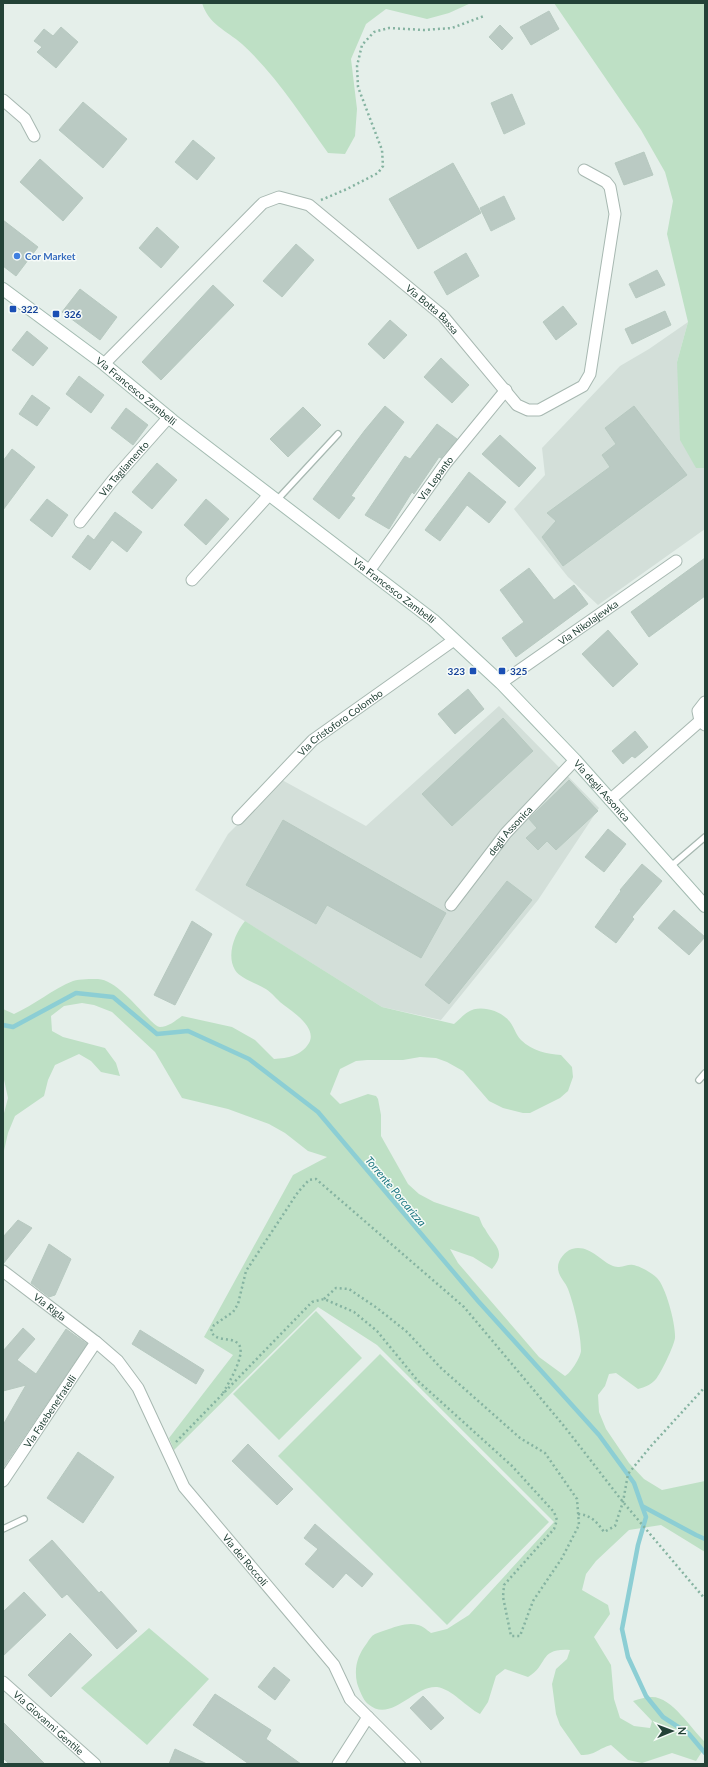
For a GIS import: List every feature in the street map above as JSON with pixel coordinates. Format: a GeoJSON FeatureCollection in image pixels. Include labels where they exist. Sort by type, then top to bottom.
{"type":"FeatureCollection","features":[{"type":"Feature","properties":{"kind":"main road","name":"Via Francesco Zambelli"},"geometry":{"type":"LineString","coordinates":[[3,289],[104,364],[273,498],[433,620],[498,681]]}},
{"type":"Feature","properties":{"kind":"main road","name":"Via degli Assonica"},"geometry":{"type":"LineString","coordinates":[[498,681],[575,760],[705,906]]}},
{"type":"Feature","properties":{"kind":"street"},"geometry":{"type":"LineString","coordinates":[[3,100],[25,119],[34,136]]}},
{"type":"Feature","properties":{"kind":"street","name":"Via Botta Bassa"},"geometry":{"type":"LineString","coordinates":[[104,364],[264,203],[279,197],[309,204],[443,316],[518,405],[528,410],[539,410],[583,386],[590,374],[615,214],[610,187],[606,182],[584,170]]}},
{"type":"Feature","properties":{"kind":"street","name":"Via Lepanto"},"geometry":{"type":"LineString","coordinates":[[369,571],[446,463],[506,390]]}},
{"type":"Feature","properties":{"kind":"street","name":"Via Tagliamento"},"geometry":{"type":"LineString","coordinates":[[80,522],[113,480],[169,417]]}},
{"type":"Feature","properties":{"kind":"street"},"geometry":{"type":"LineString","coordinates":[[192,580],[273,498]]}},
{"type":"Feature","properties":{"kind":"street","name":"Via Nikolajewka"},"geometry":{"type":"LineString","coordinates":[[498,681],[676,561]]}},
{"type":"Feature","properties":{"kind":"street","name":"Via Cristoforo Colombo"},"geometry":{"type":"LineString","coordinates":[[238,819],[313,740],[454,640]]}},
{"type":"Feature","properties":{"kind":"street"},"geometry":{"type":"LineString","coordinates":[[610,800],[703,723],[698,712],[700,707],[705,702]]}},
{"type":"Feature","properties":{"kind":"street","name":"degli Assonica"},"geometry":{"type":"LineString","coordinates":[[450,905],[506,833],[575,760]]}},
{"type":"Feature","properties":{"kind":"street","name":"Via Rigla"},"geometry":{"type":"LineString","coordinates":[[3,1271],[96,1342]]}},
{"type":"Feature","properties":{"kind":"street","name":"Via dei Roccoli"},"geometry":{"type":"LineString","coordinates":[[96,1342],[118,1361],[138,1388],[184,1487],[334,1665],[350,1699],[415,1764]]}},
{"type":"Feature","properties":{"kind":"street","name":"Via Fatebenefratelli"},"geometry":{"type":"LineString","coordinates":[[3,1481],[96,1342]]}},
{"type":"Feature","properties":{"kind":"street","name":"Via Giovanni Gentile"},"geometry":{"type":"LineString","coordinates":[[3,1682],[95,1764]]}},
{"type":"Feature","properties":{"kind":"street"},"geometry":{"type":"LineString","coordinates":[[338,1764],[368,1717]]}},
{"type":"Feature","properties":{"kind":"lane"},"geometry":{"type":"LineString","coordinates":[[273,498],[338,434]]}},
{"type":"Feature","properties":{"kind":"lane"},"geometry":{"type":"LineString","coordinates":[[670,867],[705,837]]}},
{"type":"Feature","properties":{"kind":"lane"},"geometry":{"type":"LineString","coordinates":[[699,1080],[705,1073]]}},
{"type":"Feature","properties":{"kind":"lane"},"geometry":{"type":"LineString","coordinates":[[3,1529],[24,1519]]}},
{"type":"Feature","properties":{"kind":"path"},"geometry":{"type":"LineString","coordinates":[[309,204],[347,189],[378,173],[383,166],[382,150],[358,87],[357,66],[362,45],[366,40],[374,32],[389,28],[424,30],[452,28],[484,16]]}},
{"type":"Feature","properties":{"kind":"path"},"geometry":{"type":"LineString","coordinates":[[221,1396],[236,1369],[240,1354],[240,1346],[236,1342],[217,1338],[213,1335],[211,1332],[214,1325],[233,1312],[238,1304],[246,1271],[298,1192],[309,1180],[316,1179],[464,1307],[564,1426],[623,1502],[705,1599]]}},
{"type":"Feature","properties":{"kind":"path"},"geometry":{"type":"LineString","coordinates":[[168,1451],[312,1302],[324,1299],[336,1288],[348,1289],[377,1308],[406,1331],[441,1368],[520,1438],[545,1453],[577,1499],[579,1525],[562,1558],[533,1601],[520,1636],[511,1636],[503,1597],[504,1585],[554,1529],[557,1520],[554,1512],[512,1466],[418,1381],[377,1331],[354,1312],[324,1299]]}},
{"type":"Feature","properties":{"kind":"path"},"geometry":{"type":"LineString","coordinates":[[578,1514],[587,1515],[597,1523],[604,1532],[615,1526],[623,1502],[628,1474],[651,1446],[705,1387]]}},
{"type":"Feature","properties":{"kind":"shaded area"},"geometry":{"type":"Polygon","coordinates":[[[688,322],[677,362],[696,468],[705,468],[705,529],[598,605],[568,577],[514,509],[545,475],[542,448],[620,366],[649,349],[688,322]]]}},
{"type":"Feature","properties":{"kind":"shaded area"},"geometry":{"type":"Polygon","coordinates":[[[499,706],[599,808],[538,900],[441,1020],[382,1007],[195,890],[228,834],[282,780],[366,826],[499,706]]]}},
{"type":"Feature","properties":{"kind":"green space"},"geometry":{"type":"Polygon","coordinates":[[[202,3],[471,3],[449,13],[427,19],[386,9],[366,24],[351,59],[357,109],[355,136],[345,154],[328,153],[277,82],[242,44],[209,17],[202,3]]]}},
{"type":"Feature","properties":{"kind":"green space"},"geometry":{"type":"Polygon","coordinates":[[[554,3],[705,3],[705,468],[696,468],[680,440],[677,362],[688,322],[667,234],[673,201],[665,172],[641,130],[554,3]]]}},
{"type":"Feature","properties":{"kind":"green space"},"geometry":{"type":"Polygon","coordinates":[[[245,921],[382,1007],[454,1024],[466,1013],[473,1010],[490,1010],[506,1018],[519,1038],[525,1044],[540,1051],[561,1055],[572,1067],[573,1077],[568,1091],[560,1098],[530,1113],[523,1113],[503,1108],[489,1101],[463,1071],[436,1058],[420,1057],[403,1060],[356,1061],[340,1069],[330,1094],[340,1104],[368,1094],[376,1096],[381,1115],[381,1136],[408,1184],[419,1194],[434,1202],[479,1217],[499,1252],[497,1262],[492,1269],[473,1257],[450,1249],[458,1263],[539,1357],[565,1376],[570,1372],[579,1357],[581,1344],[573,1303],[568,1289],[558,1270],[559,1262],[564,1254],[572,1249],[584,1249],[613,1266],[619,1267],[633,1265],[639,1267],[657,1278],[664,1289],[670,1306],[675,1332],[674,1342],[667,1359],[654,1381],[648,1386],[638,1389],[616,1373],[609,1374],[605,1386],[598,1395],[599,1412],[606,1429],[629,1463],[644,1479],[662,1490],[705,1481],[705,1552],[661,1525],[629,1530],[596,1561],[586,1574],[582,1590],[608,1605],[610,1614],[594,1637],[611,1665],[614,1699],[620,1718],[634,1726],[650,1728],[652,1721],[633,1701],[652,1697],[659,1698],[667,1702],[705,1742],[705,1747],[696,1761],[672,1753],[642,1763],[628,1760],[611,1745],[593,1753],[581,1755],[560,1725],[556,1714],[552,1684],[556,1669],[567,1659],[570,1650],[560,1650],[548,1654],[535,1672],[528,1677],[505,1669],[496,1676],[488,1702],[480,1714],[448,1691],[437,1687],[428,1688],[394,1707],[385,1710],[377,1709],[366,1702],[357,1683],[356,1667],[361,1653],[372,1636],[377,1633],[407,1624],[420,1626],[431,1633],[447,1629],[469,1615],[554,1522],[377,1345],[318,1307],[174,1450],[169,1438],[233,1355],[204,1337],[293,1175],[327,1157],[308,1151],[285,1133],[269,1124],[228,1109],[182,1098],[155,1052],[112,1012],[94,1005],[82,1003],[64,1006],[51,1016],[52,1031],[63,1037],[105,1048],[116,1063],[120,1076],[101,1072],[91,1061],[79,1054],[55,1065],[48,1080],[44,1096],[15,1116],[8,1133],[3,1155],[3,1117],[8,1098],[3,1075],[3,1009],[14,1014],[58,988],[73,981],[82,979],[98,979],[107,981],[116,987],[150,1020],[160,1027],[169,1025],[182,1016],[232,1027],[255,1040],[274,1059],[294,1056],[302,1051],[309,1043],[311,1037],[310,1031],[302,1020],[264,988],[237,973],[232,964],[231,958],[233,944],[241,926],[245,921]]]}},
{"type":"Feature","properties":{"kind":"green space"},"geometry":{"type":"Polygon","coordinates":[[[316,1311],[362,1358],[279,1440],[233,1394],[316,1311]]]}},
{"type":"Feature","properties":{"kind":"green space"},"geometry":{"type":"Polygon","coordinates":[[[380,1354],[549,1522],[447,1625],[278,1456],[380,1354]]]}},
{"type":"Feature","properties":{"kind":"green space"},"geometry":{"type":"Polygon","coordinates":[[[149,1628],[209,1679],[147,1745],[81,1688],[149,1628]]]}},
{"type":"Feature","properties":{"kind":"building"},"geometry":{"type":"Polygon","coordinates":[[[549,11],[559,29],[531,45],[520,27],[549,11]]]}},
{"type":"Feature","properties":{"kind":"building"},"geometry":{"type":"Polygon","coordinates":[[[500,25],[513,38],[502,50],[489,37],[500,25]]]}},
{"type":"Feature","properties":{"kind":"building"},"geometry":{"type":"Polygon","coordinates":[[[61,27],[78,42],[56,68],[37,52],[42,47],[34,41],[44,29],[53,36],[61,27]]]}},
{"type":"Feature","properties":{"kind":"building"},"geometry":{"type":"Polygon","coordinates":[[[512,94],[525,124],[504,134],[491,103],[512,94]]]}},
{"type":"Feature","properties":{"kind":"building"},"geometry":{"type":"Polygon","coordinates":[[[83,102],[127,139],[103,168],[59,130],[83,102]]]}},
{"type":"Feature","properties":{"kind":"building"},"geometry":{"type":"Polygon","coordinates":[[[193,140],[215,158],[197,180],[175,162],[193,140]]]}},
{"type":"Feature","properties":{"kind":"building"},"geometry":{"type":"Polygon","coordinates":[[[644,152],[653,175],[624,185],[615,163],[644,152]]]}},
{"type":"Feature","properties":{"kind":"building"},"geometry":{"type":"Polygon","coordinates":[[[40,159],[83,198],[63,221],[20,182],[40,159]]]}},
{"type":"Feature","properties":{"kind":"building"},"geometry":{"type":"Polygon","coordinates":[[[453,163],[481,213],[418,249],[389,199],[453,163]]]}},
{"type":"Feature","properties":{"kind":"building"},"geometry":{"type":"Polygon","coordinates":[[[504,196],[515,219],[491,231],[480,208],[504,196]]]}},
{"type":"Feature","properties":{"kind":"building","name":"Cor Market"},"geometry":{"type":"Polygon","coordinates":[[[3,220],[38,247],[16,276],[3,266],[3,220]]]}},
{"type":"Feature","properties":{"kind":"building"},"geometry":{"type":"Polygon","coordinates":[[[157,227],[179,247],[161,268],[139,248],[157,227]]]}},
{"type":"Feature","properties":{"kind":"building"},"geometry":{"type":"Polygon","coordinates":[[[296,244],[314,260],[282,297],[263,281],[296,244]]]}},
{"type":"Feature","properties":{"kind":"building"},"geometry":{"type":"Polygon","coordinates":[[[466,253],[479,276],[447,295],[434,272],[466,253]]]}},
{"type":"Feature","properties":{"kind":"building"},"geometry":{"type":"Polygon","coordinates":[[[657,270],[665,285],[636,298],[629,284],[657,270]]]}},
{"type":"Feature","properties":{"kind":"building"},"geometry":{"type":"Polygon","coordinates":[[[213,285],[234,305],[161,380],[142,362],[213,285]]]}},
{"type":"Feature","properties":{"kind":"building"},"geometry":{"type":"Polygon","coordinates":[[[80,289],[117,317],[100,340],[62,312],[80,289]]]}},
{"type":"Feature","properties":{"kind":"building"},"geometry":{"type":"Polygon","coordinates":[[[563,306],[577,324],[556,340],[543,322],[563,306]]]}},
{"type":"Feature","properties":{"kind":"building"},"geometry":{"type":"Polygon","coordinates":[[[665,311],[671,325],[632,344],[625,329],[665,311]]]}},
{"type":"Feature","properties":{"kind":"building"},"geometry":{"type":"Polygon","coordinates":[[[390,320],[407,335],[384,359],[368,344],[390,320]]]}},
{"type":"Feature","properties":{"kind":"building"},"geometry":{"type":"Polygon","coordinates":[[[27,331],[48,348],[33,366],[12,350],[27,331]]]}},
{"type":"Feature","properties":{"kind":"building"},"geometry":{"type":"Polygon","coordinates":[[[441,358],[469,385],[452,403],[424,377],[441,358]]]}},
{"type":"Feature","properties":{"kind":"building"},"geometry":{"type":"Polygon","coordinates":[[[79,376],[104,395],[91,413],[66,394],[79,376]]]}},
{"type":"Feature","properties":{"kind":"building"},"geometry":{"type":"Polygon","coordinates":[[[32,395],[50,408],[37,426],[19,414],[32,395]]]}},
{"type":"Feature","properties":{"kind":"building"},"geometry":{"type":"Polygon","coordinates":[[[385,406],[404,422],[351,496],[355,498],[339,519],[313,499],[385,406]]]}},
{"type":"Feature","properties":{"kind":"building"},"geometry":{"type":"Polygon","coordinates":[[[634,406],[687,475],[563,566],[542,537],[556,521],[547,513],[610,467],[602,455],[616,444],[605,428],[634,406]]]}},
{"type":"Feature","properties":{"kind":"building"},"geometry":{"type":"Polygon","coordinates":[[[303,407],[321,425],[288,457],[270,439],[303,407]]]}},
{"type":"Feature","properties":{"kind":"building"},"geometry":{"type":"Polygon","coordinates":[[[126,408],[148,425],[133,445],[111,428],[126,408]]]}},
{"type":"Feature","properties":{"kind":"building"},"geometry":{"type":"Polygon","coordinates":[[[437,424],[457,439],[441,458],[439,457],[414,494],[412,492],[389,529],[365,515],[405,456],[410,459],[437,424]]]}},
{"type":"Feature","properties":{"kind":"building"},"geometry":{"type":"Polygon","coordinates":[[[500,435],[536,468],[519,487],[482,454],[500,435]]]}},
{"type":"Feature","properties":{"kind":"building"},"geometry":{"type":"Polygon","coordinates":[[[12,449],[35,467],[3,510],[3,461],[12,449]]]}},
{"type":"Feature","properties":{"kind":"building"},"geometry":{"type":"Polygon","coordinates":[[[157,463],[177,480],[152,509],[132,492],[157,463]]]}},
{"type":"Feature","properties":{"kind":"building"},"geometry":{"type":"Polygon","coordinates":[[[469,472],[506,502],[489,523],[467,505],[440,541],[425,530],[469,472]]]}},
{"type":"Feature","properties":{"kind":"building"},"geometry":{"type":"Polygon","coordinates":[[[47,499],[68,515],[52,537],[30,520],[47,499]]]}},
{"type":"Feature","properties":{"kind":"building"},"geometry":{"type":"Polygon","coordinates":[[[206,499],[229,519],[206,545],[184,525],[206,499]]]}},
{"type":"Feature","properties":{"kind":"building"},"geometry":{"type":"Polygon","coordinates":[[[115,512],[142,532],[127,552],[112,540],[90,570],[72,557],[88,535],[94,540],[115,512]]]}},
{"type":"Feature","properties":{"kind":"building"},"geometry":{"type":"Polygon","coordinates":[[[705,558],[705,596],[649,637],[631,612],[705,558]]]}},
{"type":"Feature","properties":{"kind":"building"},"geometry":{"type":"Polygon","coordinates":[[[529,568],[554,600],[574,585],[588,604],[516,657],[502,638],[524,622],[500,590],[529,568]]]}},
{"type":"Feature","properties":{"kind":"building"},"geometry":{"type":"Polygon","coordinates":[[[608,630],[638,664],[613,687],[582,654],[608,630]]]}},
{"type":"Feature","properties":{"kind":"building"},"geometry":{"type":"Polygon","coordinates":[[[468,689],[484,709],[455,734],[438,714],[468,689]]]}},
{"type":"Feature","properties":{"kind":"building"},"geometry":{"type":"Polygon","coordinates":[[[503,718],[533,751],[452,826],[422,794],[503,718]]]}},
{"type":"Feature","properties":{"kind":"building"},"geometry":{"type":"Polygon","coordinates":[[[635,731],[648,747],[635,758],[632,756],[623,764],[612,751],[635,731]]]}},
{"type":"Feature","properties":{"kind":"building"},"geometry":{"type":"Polygon","coordinates":[[[569,780],[598,811],[556,850],[547,841],[538,850],[526,838],[537,828],[529,819],[569,780]]]}},
{"type":"Feature","properties":{"kind":"building"},"geometry":{"type":"Polygon","coordinates":[[[283,820],[446,913],[421,958],[327,905],[316,924],[246,885],[283,820]]]}},
{"type":"Feature","properties":{"kind":"building"},"geometry":{"type":"Polygon","coordinates":[[[608,829],[626,844],[604,872],[585,857],[608,829]]]}},
{"type":"Feature","properties":{"kind":"building"},"geometry":{"type":"Polygon","coordinates":[[[642,864],[662,881],[632,917],[634,919],[616,943],[595,927],[621,891],[620,890],[642,864]]]}},
{"type":"Feature","properties":{"kind":"building"},"geometry":{"type":"Polygon","coordinates":[[[507,881],[532,900],[449,1004],[425,985],[507,881]]]}},
{"type":"Feature","properties":{"kind":"building"},"geometry":{"type":"Polygon","coordinates":[[[674,910],[705,937],[689,955],[658,928],[674,910]]]}},
{"type":"Feature","properties":{"kind":"building"},"geometry":{"type":"Polygon","coordinates":[[[192,921],[212,934],[175,1005],[154,995],[192,921]]]}},
{"type":"Feature","properties":{"kind":"building"},"geometry":{"type":"Polygon","coordinates":[[[18,1220],[32,1228],[3,1264],[3,1237],[18,1220]]]}},
{"type":"Feature","properties":{"kind":"building"},"geometry":{"type":"Polygon","coordinates":[[[49,1244],[71,1259],[55,1295],[49,1297],[31,1283],[49,1244]]]}},
{"type":"Feature","properties":{"kind":"building"},"geometry":{"type":"Polygon","coordinates":[[[23,1328],[35,1339],[17,1360],[36,1374],[66,1329],[87,1344],[3,1468],[3,1425],[26,1385],[3,1391],[3,1351],[23,1328]]]}},
{"type":"Feature","properties":{"kind":"building"},"geometry":{"type":"Polygon","coordinates":[[[140,1330],[204,1370],[196,1384],[132,1344],[140,1330]]]}},
{"type":"Feature","properties":{"kind":"building"},"geometry":{"type":"Polygon","coordinates":[[[248,1444],[293,1489],[277,1505],[232,1461],[248,1444]]]}},
{"type":"Feature","properties":{"kind":"building"},"geometry":{"type":"Polygon","coordinates":[[[78,1452],[114,1477],[83,1523],[47,1498],[78,1452]]]}},
{"type":"Feature","properties":{"kind":"building"},"geometry":{"type":"Polygon","coordinates":[[[315,1524],[373,1574],[362,1587],[346,1573],[333,1588],[305,1564],[318,1549],[304,1538],[315,1524]]]}},
{"type":"Feature","properties":{"kind":"building"},"geometry":{"type":"Polygon","coordinates":[[[52,1540],[99,1593],[101,1591],[137,1631],[117,1649],[67,1594],[62,1598],[29,1560],[52,1540]]]}},
{"type":"Feature","properties":{"kind":"building"},"geometry":{"type":"Polygon","coordinates":[[[24,1592],[46,1615],[3,1656],[3,1612],[24,1592]]]}},
{"type":"Feature","properties":{"kind":"building"},"geometry":{"type":"Polygon","coordinates":[[[70,1633],[92,1655],[51,1697],[28,1675],[70,1633]]]}},
{"type":"Feature","properties":{"kind":"building"},"geometry":{"type":"Polygon","coordinates":[[[274,1667],[290,1680],[275,1700],[258,1687],[274,1667]]]}},
{"type":"Feature","properties":{"kind":"building"},"geometry":{"type":"Polygon","coordinates":[[[215,1694],[271,1730],[266,1739],[301,1764],[249,1764],[193,1725],[215,1694]]]}},
{"type":"Feature","properties":{"kind":"building"},"geometry":{"type":"Polygon","coordinates":[[[423,1696],[444,1718],[431,1730],[410,1708],[423,1696]]]}},
{"type":"Feature","properties":{"kind":"building"},"geometry":{"type":"Polygon","coordinates":[[[3,1722],[45,1764],[9,1764],[3,1758],[3,1722]]]}},
{"type":"Feature","properties":{"kind":"building"},"geometry":{"type":"Polygon","coordinates":[[[175,1749],[207,1764],[169,1764],[175,1749]]]}},
{"type":"Feature","properties":{"kind":"waterway","name":"Torrente Porcarizza"},"geometry":{"type":"LineString","coordinates":[[3,1025],[13,1027],[76,993],[113,997],[157,1034],[188,1031],[249,1059],[318,1112],[478,1301],[599,1435],[634,1483],[642,1506],[705,1539]]}},
{"type":"Feature","properties":{"kind":"waterway"},"geometry":{"type":"LineString","coordinates":[[642,1506],[646,1517],[638,1545],[622,1629],[628,1657],[646,1696],[663,1717],[689,1734],[705,1753]]}},
{"type":"Feature","properties":{"kind":"place","name":"Cor Market"},"geometry":{"type":"Point","coordinates":[17,256]}},
{"type":"Feature","properties":{"kind":"place","name":"322"},"geometry":{"type":"Point","coordinates":[13,309]}},
{"type":"Feature","properties":{"kind":"place","name":"326"},"geometry":{"type":"Point","coordinates":[56,314]}},
{"type":"Feature","properties":{"kind":"place","name":"323"},"geometry":{"type":"Point","coordinates":[473,671]}},
{"type":"Feature","properties":{"kind":"place","name":"325"},"geometry":{"type":"Point","coordinates":[502,671]}}]}
